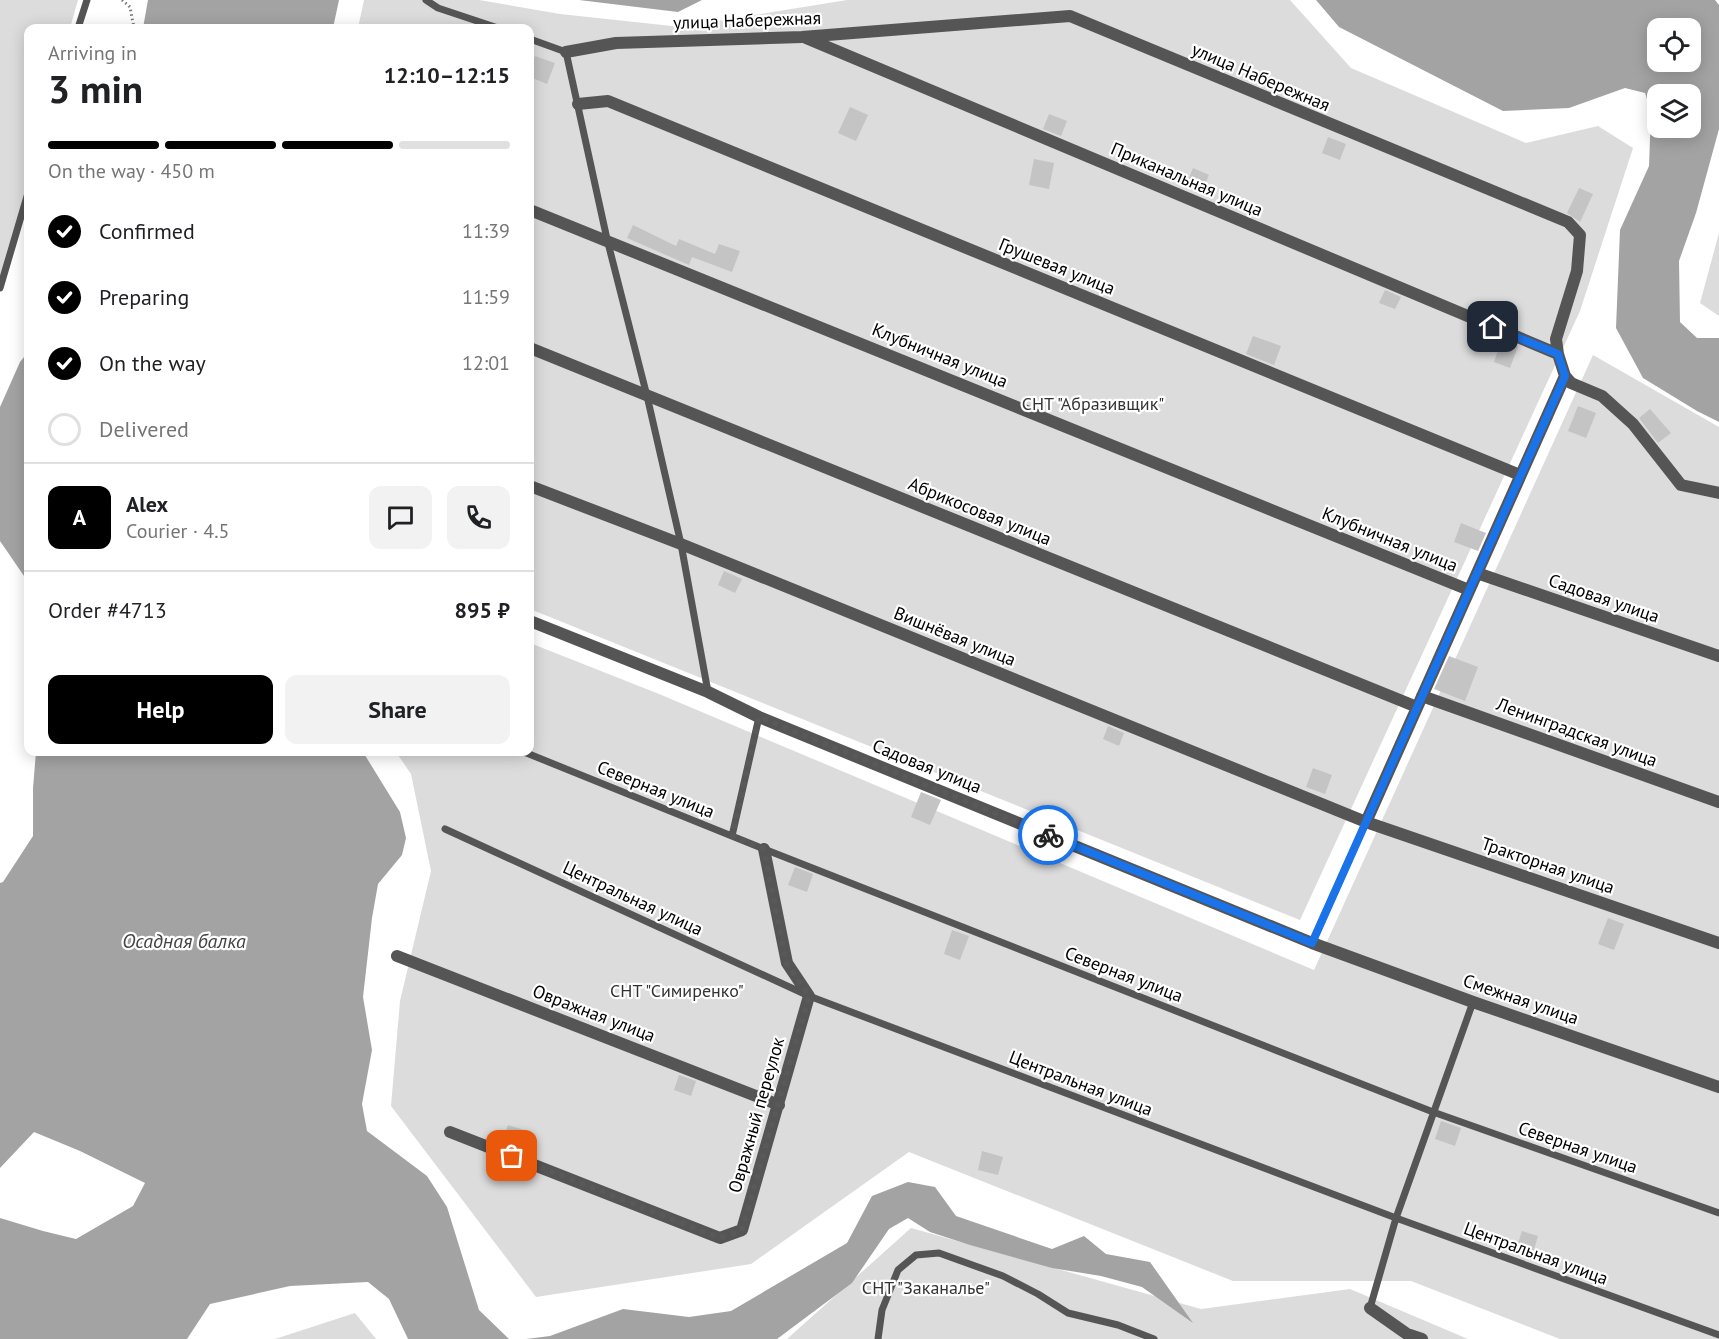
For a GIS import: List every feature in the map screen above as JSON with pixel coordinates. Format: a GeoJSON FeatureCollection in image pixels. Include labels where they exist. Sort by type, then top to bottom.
{"type":"FeatureCollection","features":[{"type":"Feature","properties":{"kind":"street","name":"улица Набережная"},"geometry":{"type":"LineString","coordinates":[[566,52],[616,43],[802,37],[1070,16],[1568,222],[1581,235],[1577,271],[1556,339],[1565,376]]}},
{"type":"Feature","properties":{"kind":"street","name":"Приканальная улица"},"geometry":{"type":"LineString","coordinates":[[802,37],[1558,354]]}},
{"type":"Feature","properties":{"kind":"street","name":"Грушевая улица"},"geometry":{"type":"LineString","coordinates":[[578,104],[608,101],[1520,475]]}},
{"type":"Feature","properties":{"kind":"street","name":"Клубничная улица"},"geometry":{"type":"LineString","coordinates":[[534,212],[607,239],[1469,590]]}},
{"type":"Feature","properties":{"kind":"street","name":"Абрикосовая улица"},"geometry":{"type":"LineString","coordinates":[[534,350],[1420,701]]}},
{"type":"Feature","properties":{"kind":"street"},"geometry":{"type":"LineString","coordinates":[[1366,822],[1565,376],[1571,383],[1602,396],[1633,423],[1681,485],[1719,493]]}},
{"type":"Feature","properties":{"kind":"street","name":"Вишнёвая улица"},"geometry":{"type":"LineString","coordinates":[[534,488],[681,544],[1366,822]]}},
{"type":"Feature","properties":{"kind":"street","name":"Садовая улица"},"geometry":{"type":"LineString","coordinates":[[1477,573],[1719,656]]}},
{"type":"Feature","properties":{"kind":"street","name":"Садовая улица"},"geometry":{"type":"LineString","coordinates":[[534,623],[708,692],[759,717],[1312,943]]}},
{"type":"Feature","properties":{"kind":"street","name":"Ленинградская улица"},"geometry":{"type":"LineString","coordinates":[[1420,701],[1719,802]]}},
{"type":"Feature","properties":{"kind":"street","name":"Тракторная улица"},"geometry":{"type":"LineString","coordinates":[[1366,822],[1719,943]]}},
{"type":"Feature","properties":{"kind":"street"},"geometry":{"type":"LineString","coordinates":[[764,849],[786,963],[809,996]]}},
{"type":"Feature","properties":{"kind":"street","name":"Смежная улица"},"geometry":{"type":"LineString","coordinates":[[1312,943],[1473,1002],[1719,1087]]}},
{"type":"Feature","properties":{"kind":"street","name":"Овражная улица"},"geometry":{"type":"LineString","coordinates":[[397,956],[779,1105]]}},
{"type":"Feature","properties":{"kind":"street","name":"Овражный переулок"},"geometry":{"type":"LineString","coordinates":[[450,1132],[720,1238],[742,1230],[809,996]]}},
{"type":"Feature","properties":{"kind":"street"},"geometry":{"type":"LineString","coordinates":[[1370,1308],[1407,1334],[1422,1339]]}},
{"type":"Feature","properties":{"kind":"lane"},"geometry":{"type":"LineString","coordinates":[[79,24],[87,0]]}},
{"type":"Feature","properties":{"kind":"lane"},"geometry":{"type":"LineString","coordinates":[[426,0],[438,8],[486,24]]}},
{"type":"Feature","properties":{"kind":"lane"},"geometry":{"type":"LineString","coordinates":[[534,40],[566,52],[607,239],[647,396],[681,544],[708,692]]}},
{"type":"Feature","properties":{"kind":"lane"},"geometry":{"type":"LineString","coordinates":[[0,288],[24,207]]}},
{"type":"Feature","properties":{"kind":"lane"},"geometry":{"type":"LineString","coordinates":[[732,836],[759,717]]}},
{"type":"Feature","properties":{"kind":"lane","name":"Северная улица"},"geometry":{"type":"LineString","coordinates":[[534,756],[1433,1112],[1719,1213]]}},
{"type":"Feature","properties":{"kind":"lane"},"geometry":{"type":"LineString","coordinates":[[1312,943],[1366,822]]}},
{"type":"Feature","properties":{"kind":"lane","name":"Центральная улица"},"geometry":{"type":"LineString","coordinates":[[445,829],[809,996],[1396,1218],[1719,1335]]}},
{"type":"Feature","properties":{"kind":"lane"},"geometry":{"type":"LineString","coordinates":[[1370,1308],[1396,1218],[1473,1002]]}},
{"type":"Feature","properties":{"kind":"lane"},"geometry":{"type":"LineString","coordinates":[[878,1339],[882,1310],[898,1270],[916,1255],[939,1252],[1003,1276],[1068,1313],[1118,1325],[1154,1339]]}},
{"type":"Feature","properties":{"kind":"path"},"geometry":{"type":"LineString","coordinates":[[122,0],[130,7],[133,24]]}},
{"type":"Feature","properties":{"kind":"green space"},"geometry":{"type":"Polygon","coordinates":[[[0,0],[78,0],[71,24],[24,24],[24,197],[0,288],[0,0]]]}},
{"type":"Feature","properties":{"kind":"green space","name":"СНТ \"Абразивщик\""},"geometry":{"type":"Polygon","coordinates":[[[364,0],[479,0],[560,14],[681,27],[847,0],[1290,0],[1351,68],[1526,143],[1598,126],[1633,148],[1580,311],[1300,920],[534,611],[534,24],[359,24],[364,0]]]}},
{"type":"Feature","properties":{"kind":"green space"},"geometry":{"type":"Polygon","coordinates":[[[1719,233],[1719,316],[1700,303],[1719,233]]]}},
{"type":"Feature","properties":{"kind":"green space","name":"СНТ \"Симиренко\""},"geometry":{"type":"Polygon","coordinates":[[[1593,355],[1719,427],[1719,1339],[1560,1339],[1411,1281],[1233,1281],[909,1152],[751,1264],[536,1297],[391,1106],[400,1001],[431,871],[411,774],[399,756],[534,756],[534,645],[659,694],[1314,970],[1593,355]]]}},
{"type":"Feature","properties":{"kind":"green space","name":"СНТ \"Заканалье\""},"geometry":{"type":"Polygon","coordinates":[[[911,1228],[1201,1309],[1350,1289],[1468,1339],[787,1339],[911,1228]]]}},
{"type":"Feature","properties":{"kind":"green space"},"geometry":{"type":"Polygon","coordinates":[[[355,1313],[376,1339],[275,1339],[355,1313]]]}},
{"type":"Feature","properties":{"kind":"water"},"geometry":{"type":"Polygon","coordinates":[[[148,0],[339,0],[334,24],[144,24],[148,0]]]}},
{"type":"Feature","properties":{"kind":"water"},"geometry":{"type":"Polygon","coordinates":[[[579,0],[702,0],[678,12],[579,0]]]}},
{"type":"Feature","properties":{"kind":"water"},"geometry":{"type":"Polygon","coordinates":[[[1316,0],[1715,0],[1719,5],[1719,129],[1696,213],[1679,261],[1680,322],[1697,338],[1719,338],[1719,422],[1643,378],[1616,328],[1620,230],[1649,166],[1650,138],[1701,138],[1701,84],[1647,84],[1647,99],[1645,93],[1625,88],[1569,108],[1503,111],[1339,27],[1316,0]]]}},
{"type":"Feature","properties":{"kind":"water"},"geometry":{"type":"Polygon","coordinates":[[[24,357],[24,576],[0,541],[0,407],[24,357]]]}},
{"type":"Feature","properties":{"kind":"water","name":"Осадная балка"},"geometry":{"type":"Polygon","coordinates":[[[36,756],[365,756],[400,812],[406,838],[402,855],[378,884],[372,918],[363,997],[372,1050],[362,1104],[367,1131],[427,1176],[447,1207],[479,1310],[509,1339],[408,1339],[389,1299],[368,1282],[290,1286],[210,1304],[187,1339],[0,1339],[0,1218],[76,1239],[133,1206],[145,1183],[80,1151],[34,1132],[0,1168],[0,883],[3,882],[33,836],[36,756]]]}},
{"type":"Feature","properties":{"kind":"water"},"geometry":{"type":"Polygon","coordinates":[[[908,1182],[935,1187],[956,1216],[1052,1249],[1084,1236],[1106,1254],[1150,1262],[1193,1323],[1142,1287],[1101,1276],[1052,1268],[970,1245],[930,1232],[908,1218],[889,1229],[852,1283],[777,1339],[526,1339],[550,1336],[623,1309],[689,1317],[731,1311],[847,1243],[872,1196],[908,1182]]]}},
{"type":"Feature","properties":{"kind":"building"},"geometry":{"type":"Polygon","coordinates":[[[535,56],[555,63],[547,84],[534,79],[535,56]]]}},
{"type":"Feature","properties":{"kind":"building"},"geometry":{"type":"Polygon","coordinates":[[[850,107],[868,115],[856,141],[838,133],[850,107]]]}},
{"type":"Feature","properties":{"kind":"building"},"geometry":{"type":"Polygon","coordinates":[[[1049,114],[1067,121],[1061,136],[1043,129],[1049,114]]]}},
{"type":"Feature","properties":{"kind":"building"},"geometry":{"type":"Polygon","coordinates":[[[1328,137],[1346,144],[1340,160],[1322,153],[1328,137]]]}},
{"type":"Feature","properties":{"kind":"building"},"geometry":{"type":"Polygon","coordinates":[[[1034,159],[1054,163],[1049,189],[1029,185],[1034,159]]]}},
{"type":"Feature","properties":{"kind":"building"},"geometry":{"type":"Polygon","coordinates":[[[1193,168],[1209,175],[1201,194],[1185,187],[1193,168]]]}},
{"type":"Feature","properties":{"kind":"building"},"geometry":{"type":"Polygon","coordinates":[[[1579,188],[1593,194],[1580,222],[1567,213],[1579,188]]]}},
{"type":"Feature","properties":{"kind":"building"},"geometry":{"type":"Polygon","coordinates":[[[633,225],[676,246],[679,239],[715,254],[719,244],[740,251],[732,272],[692,257],[689,265],[627,238],[633,225]]]}},
{"type":"Feature","properties":{"kind":"building"},"geometry":{"type":"Polygon","coordinates":[[[1385,290],[1401,297],[1395,309],[1379,303],[1385,290]]]}},
{"type":"Feature","properties":{"kind":"building"},"geometry":{"type":"Polygon","coordinates":[[[1253,336],[1281,346],[1274,365],[1246,354],[1253,336]]]}},
{"type":"Feature","properties":{"kind":"building"},"geometry":{"type":"Polygon","coordinates":[[[1502,339],[1518,346],[1510,368],[1494,362],[1502,339]]]}},
{"type":"Feature","properties":{"kind":"building"},"geometry":{"type":"Polygon","coordinates":[[[1578,406],[1596,413],[1586,438],[1568,431],[1578,406]]]}},
{"type":"Feature","properties":{"kind":"building"},"geometry":{"type":"Polygon","coordinates":[[[1650,409],[1671,433],[1658,443],[1639,418],[1650,409]]]}},
{"type":"Feature","properties":{"kind":"building"},"geometry":{"type":"Polygon","coordinates":[[[1461,523],[1486,533],[1478,551],[1454,542],[1461,523]]]}},
{"type":"Feature","properties":{"kind":"building"},"geometry":{"type":"Polygon","coordinates":[[[724,571],[742,579],[735,593],[718,585],[724,571]]]}},
{"type":"Feature","properties":{"kind":"building"},"geometry":{"type":"Polygon","coordinates":[[[1449,656],[1478,667],[1465,701],[1434,689],[1449,656]]]}},
{"type":"Feature","properties":{"kind":"building"},"geometry":{"type":"Polygon","coordinates":[[[1108,726],[1124,733],[1119,746],[1103,739],[1108,726]]]}},
{"type":"Feature","properties":{"kind":"building"},"geometry":{"type":"Polygon","coordinates":[[[1313,768],[1332,775],[1325,794],[1306,787],[1313,768]]]}},
{"type":"Feature","properties":{"kind":"building"},"geometry":{"type":"Polygon","coordinates":[[[921,792],[941,800],[930,825],[911,817],[921,792]]]}},
{"type":"Feature","properties":{"kind":"building"},"geometry":{"type":"Polygon","coordinates":[[[795,867],[813,874],[807,892],[788,885],[795,867]]]}},
{"type":"Feature","properties":{"kind":"building"},"geometry":{"type":"Polygon","coordinates":[[[1608,918],[1624,924],[1614,950],[1598,944],[1608,918]]]}},
{"type":"Feature","properties":{"kind":"building"},"geometry":{"type":"Polygon","coordinates":[[[952,930],[969,936],[960,960],[944,954],[952,930]]]}},
{"type":"Feature","properties":{"kind":"building"},"geometry":{"type":"Polygon","coordinates":[[[679,1075],[696,1081],[691,1096],[674,1090],[679,1075]]]}},
{"type":"Feature","properties":{"kind":"building"},"geometry":{"type":"Polygon","coordinates":[[[1441,1121],[1461,1128],[1455,1146],[1435,1139],[1441,1121]]]}},
{"type":"Feature","properties":{"kind":"building"},"geometry":{"type":"Polygon","coordinates":[[[508,1125],[524,1130],[518,1147],[502,1142],[508,1125]]]}},
{"type":"Feature","properties":{"kind":"building"},"geometry":{"type":"Polygon","coordinates":[[[982,1151],[1003,1157],[998,1175],[978,1170],[982,1151]]]}},
{"type":"Feature","properties":{"kind":"building"},"geometry":{"type":"Polygon","coordinates":[[[1522,1231],[1538,1236],[1532,1256],[1515,1252],[1522,1231]]]}},
{"type":"Feature","properties":{"kind":"way so far"},"geometry":{"type":"LineString","coordinates":[[512,1156],[720,1238],[742,1230],[809,996],[786,963],[764,849],[732,836],[759,717],[1048,835]]}},
{"type":"Feature","properties":{"kind":"route"},"geometry":{"type":"LineString","coordinates":[[1048,835],[1312,943],[1565,376],[1558,354],[1493,327]]}}]}
